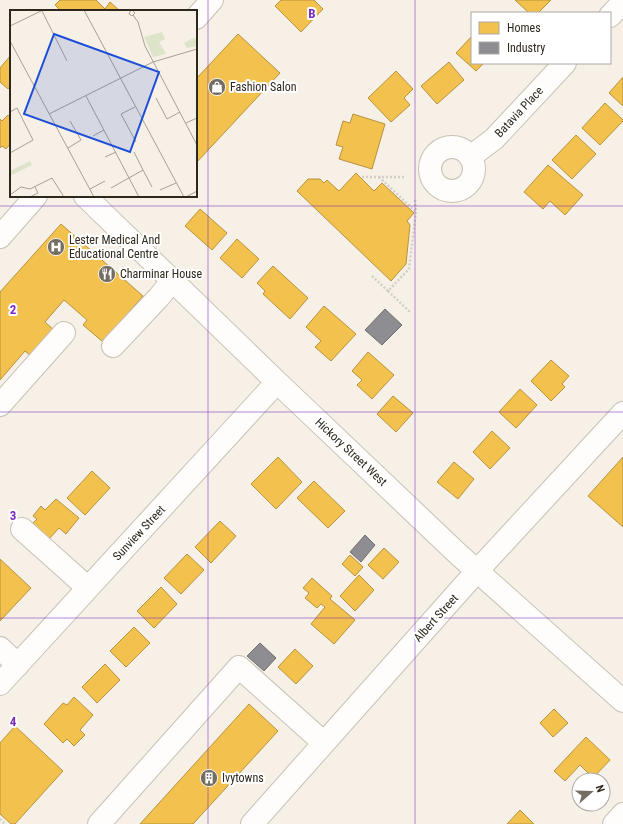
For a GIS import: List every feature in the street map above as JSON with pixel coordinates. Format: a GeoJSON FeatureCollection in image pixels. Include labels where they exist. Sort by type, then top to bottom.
{"type":"FeatureCollection","features":[{"type":"Feature","properties":{"kind":"street"},"geometry":{"type":"LineString","coordinates":[[197,17],[212,0]]}},
{"type":"Feature","properties":{"kind":"street"},"geometry":{"type":"LineString","coordinates":[[611,15],[623,2]]}},
{"type":"Feature","properties":{"kind":"street","name":"Batavia Place"},"geometry":{"type":"LineString","coordinates":[[470,157],[494,139],[565,64]]}},
{"type":"Feature","properties":{"kind":"street"},"geometry":{"type":"LineString","coordinates":[[0,237],[35,197]]}},
{"type":"Feature","properties":{"kind":"street","name":"Hickory Street West"},"geometry":{"type":"LineString","coordinates":[[86,197],[277,382],[477,571],[623,701]]}},
{"type":"Feature","properties":{"kind":"street"},"geometry":{"type":"LineString","coordinates":[[113,346],[172,281]]}},
{"type":"Feature","properties":{"kind":"street"},"geometry":{"type":"LineString","coordinates":[[0,405],[64,333]]}},
{"type":"Feature","properties":{"kind":"street","name":"Sunview Street"},"geometry":{"type":"LineString","coordinates":[[0,684],[277,382]]}},
{"type":"Feature","properties":{"kind":"street","name":"Albert Street"},"geometry":{"type":"LineString","coordinates":[[252,824],[477,571],[620,423]]}},
{"type":"Feature","properties":{"kind":"street"},"geometry":{"type":"LineString","coordinates":[[22,529],[88,588]]}},
{"type":"Feature","properties":{"kind":"street"},"geometry":{"type":"LineString","coordinates":[[0,648],[18,665]]}},
{"type":"Feature","properties":{"kind":"street"},"geometry":{"type":"LineString","coordinates":[[99,824],[239,667],[324,743]]}},
{"type":"Feature","properties":{"kind":"street"},"geometry":{"type":"LineString","coordinates":[[614,824],[623,814]]}},
{"type":"Feature","properties":{"kind":"path"},"geometry":{"type":"LineString","coordinates":[[362,177],[404,177]]}},
{"type":"Feature","properties":{"kind":"path"},"geometry":{"type":"LineString","coordinates":[[379,177],[416,211]]}},
{"type":"Feature","properties":{"kind":"path"},"geometry":{"type":"LineString","coordinates":[[388,291],[409,269],[416,211],[415,200]]}},
{"type":"Feature","properties":{"kind":"path"},"geometry":{"type":"LineString","coordinates":[[372,276],[410,312]]}},
{"type":"Feature","properties":{"kind":"path"},"geometry":{"type":"LineString","coordinates":[[0,819],[5,824]]}},
{"type":"Feature","properties":{"kind":"building: Homes"},"geometry":{"type":"Polygon","coordinates":[[[60,0],[96,0],[105,9],[110,2],[119,10],[58,10],[55,5],[60,0]]]}},
{"type":"Feature","properties":{"kind":"building: Homes"},"geometry":{"type":"Polygon","coordinates":[[[281,0],[314,0],[323,9],[301,32],[275,6],[281,0]]]}},
{"type":"Feature","properties":{"kind":"building: Homes"},"geometry":{"type":"Polygon","coordinates":[[[515,0],[551,0],[539,12],[528,12],[515,0]]]}},
{"type":"Feature","properties":{"kind":"building: Homes"},"geometry":{"type":"Polygon","coordinates":[[[238,34],[280,73],[197,162],[197,78],[238,34]]]}},
{"type":"Feature","properties":{"kind":"building: Homes"},"geometry":{"type":"Polygon","coordinates":[[[471,37],[471,64],[483,64],[476,71],[456,53],[471,37]]]}},
{"type":"Feature","properties":{"kind":"building: Homes"},"geometry":{"type":"Polygon","coordinates":[[[10,56],[10,86],[8,89],[0,82],[0,68],[10,56]]]}},
{"type":"Feature","properties":{"kind":"building: Homes"},"geometry":{"type":"Polygon","coordinates":[[[449,62],[464,80],[437,104],[421,86],[449,62]]]}},
{"type":"Feature","properties":{"kind":"building: Homes"},"geometry":{"type":"Polygon","coordinates":[[[396,71],[413,89],[404,98],[410,105],[391,122],[368,98],[396,71]]]}},
{"type":"Feature","properties":{"kind":"building: Homes"},"geometry":{"type":"Polygon","coordinates":[[[623,77],[623,106],[609,93],[623,77]]]}},
{"type":"Feature","properties":{"kind":"building: Homes"},"geometry":{"type":"Polygon","coordinates":[[[605,103],[623,121],[600,145],[582,128],[605,103]]]}},
{"type":"Feature","properties":{"kind":"building: Homes"},"geometry":{"type":"Polygon","coordinates":[[[353,114],[385,124],[372,169],[339,159],[343,147],[336,145],[343,121],[350,123],[353,114]]]}},
{"type":"Feature","properties":{"kind":"building: Homes"},"geometry":{"type":"Polygon","coordinates":[[[8,115],[10,117],[10,144],[6,149],[2,146],[0,148],[0,119],[2,121],[8,115]]]}},
{"type":"Feature","properties":{"kind":"building: Homes"},"geometry":{"type":"Polygon","coordinates":[[[576,135],[596,154],[572,179],[552,160],[576,135]]]}},
{"type":"Feature","properties":{"kind":"building: Homes"},"geometry":{"type":"Polygon","coordinates":[[[548,165],[583,195],[565,215],[550,201],[543,209],[524,192],[548,165]]]}},
{"type":"Feature","properties":{"kind":"building: Homes"},"geometry":{"type":"Polygon","coordinates":[[[356,173],[374,191],[382,183],[414,213],[407,221],[410,225],[406,264],[391,281],[297,191],[308,179],[320,179],[324,183],[327,180],[339,191],[356,173]]]}},
{"type":"Feature","properties":{"kind":"building: Homes"},"geometry":{"type":"Polygon","coordinates":[[[200,209],[227,233],[212,250],[185,226],[200,209]]]}},
{"type":"Feature","properties":{"kind":"building: Homes"},"geometry":{"type":"Polygon","coordinates":[[[61,224],[143,296],[103,342],[83,325],[87,320],[64,300],[45,322],[54,330],[31,356],[25,351],[0,380],[0,292],[61,224]]]}},
{"type":"Feature","properties":{"kind":"building: Homes"},"geometry":{"type":"Polygon","coordinates":[[[237,239],[259,259],[242,278],[220,258],[237,239]]]}},
{"type":"Feature","properties":{"kind":"building: Homes"},"geometry":{"type":"Polygon","coordinates":[[[273,266],[308,298],[290,319],[263,294],[265,291],[257,283],[273,266]]]}},
{"type":"Feature","properties":{"kind":"building: Homes"},"geometry":{"type":"Polygon","coordinates":[[[324,306],[356,334],[331,361],[315,347],[321,341],[306,327],[324,306]]]}},
{"type":"Feature","properties":{"kind":"building: Homes"},"geometry":{"type":"Polygon","coordinates":[[[368,352],[394,375],[372,399],[357,385],[362,380],[352,371],[368,352]]]}},
{"type":"Feature","properties":{"kind":"building: Homes"},"geometry":{"type":"Polygon","coordinates":[[[551,360],[569,376],[562,384],[565,387],[551,401],[531,381],[551,360]]]}},
{"type":"Feature","properties":{"kind":"building: Homes"},"geometry":{"type":"Polygon","coordinates":[[[520,389],[537,405],[516,428],[499,412],[520,389]]]}},
{"type":"Feature","properties":{"kind":"building: Homes"},"geometry":{"type":"Polygon","coordinates":[[[393,396],[413,413],[396,432],[377,414],[393,396]]]}},
{"type":"Feature","properties":{"kind":"building: Homes"},"geometry":{"type":"Polygon","coordinates":[[[492,431],[510,448],[490,469],[473,452],[492,431]]]}},
{"type":"Feature","properties":{"kind":"building: Homes"},"geometry":{"type":"Polygon","coordinates":[[[278,457],[302,482],[276,509],[251,484],[278,457]]]}},
{"type":"Feature","properties":{"kind":"building: Homes"},"geometry":{"type":"Polygon","coordinates":[[[623,457],[623,527],[588,496],[623,457]]]}},
{"type":"Feature","properties":{"kind":"building: Homes"},"geometry":{"type":"Polygon","coordinates":[[[454,462],[474,479],[458,499],[437,482],[454,462]]]}},
{"type":"Feature","properties":{"kind":"building: Homes"},"geometry":{"type":"Polygon","coordinates":[[[92,471],[110,488],[85,515],[67,498],[92,471]]]}},
{"type":"Feature","properties":{"kind":"building: Homes"},"geometry":{"type":"Polygon","coordinates":[[[314,481],[345,511],[328,528],[297,498],[314,481]]]}},
{"type":"Feature","properties":{"kind":"building: Homes"},"geometry":{"type":"Polygon","coordinates":[[[56,499],[79,518],[66,534],[59,528],[49,539],[32,524],[37,519],[33,516],[41,506],[45,510],[56,499]]]}},
{"type":"Feature","properties":{"kind":"building: Homes"},"geometry":{"type":"Polygon","coordinates":[[[220,521],[236,536],[211,563],[195,547],[220,521]]]}},
{"type":"Feature","properties":{"kind":"building: Homes"},"geometry":{"type":"Polygon","coordinates":[[[384,548],[399,562],[383,579],[368,565],[384,548]]]}},
{"type":"Feature","properties":{"kind":"building: Homes"},"geometry":{"type":"Polygon","coordinates":[[[187,554],[204,570],[181,594],[164,578],[187,554]]]}},
{"type":"Feature","properties":{"kind":"building: Homes"},"geometry":{"type":"Polygon","coordinates":[[[350,555],[363,567],[355,576],[342,564],[350,555]]]}},
{"type":"Feature","properties":{"kind":"building: Homes"},"geometry":{"type":"Polygon","coordinates":[[[0,559],[31,588],[0,621],[0,559]]]}},
{"type":"Feature","properties":{"kind":"building: Homes"},"geometry":{"type":"Polygon","coordinates":[[[359,575],[374,590],[355,611],[340,596],[359,575]]]}},
{"type":"Feature","properties":{"kind":"building: Homes"},"geometry":{"type":"Polygon","coordinates":[[[312,578],[332,596],[330,599],[355,620],[334,644],[311,624],[325,607],[321,604],[317,608],[305,598],[309,593],[303,588],[312,578]]]}},
{"type":"Feature","properties":{"kind":"building: Homes"},"geometry":{"type":"Polygon","coordinates":[[[161,587],[177,604],[154,628],[137,611],[161,587]]]}},
{"type":"Feature","properties":{"kind":"building: Homes"},"geometry":{"type":"Polygon","coordinates":[[[134,627],[150,643],[126,667],[110,651],[134,627]]]}},
{"type":"Feature","properties":{"kind":"building: Homes"},"geometry":{"type":"Polygon","coordinates":[[[295,649],[313,666],[296,684],[278,667],[295,649]]]}},
{"type":"Feature","properties":{"kind":"building: Homes"},"geometry":{"type":"Polygon","coordinates":[[[105,664],[120,680],[97,703],[82,687],[105,664]]]}},
{"type":"Feature","properties":{"kind":"building: Homes"},"geometry":{"type":"Polygon","coordinates":[[[74,697],[93,715],[80,730],[85,735],[74,746],[67,739],[63,743],[44,724],[63,703],[67,705],[74,697]]]}},
{"type":"Feature","properties":{"kind":"building: Homes","name":"Ivytowns"},"geometry":{"type":"Polygon","coordinates":[[[249,704],[278,731],[193,824],[140,824],[249,704]]]}},
{"type":"Feature","properties":{"kind":"building: Homes"},"geometry":{"type":"Polygon","coordinates":[[[554,709],[568,723],[553,737],[540,723],[554,709]]]}},
{"type":"Feature","properties":{"kind":"building: Homes"},"geometry":{"type":"Polygon","coordinates":[[[15,726],[63,771],[15,824],[11,824],[0,814],[0,743],[15,726]]]}},
{"type":"Feature","properties":{"kind":"building: Homes"},"geometry":{"type":"Polygon","coordinates":[[[586,737],[610,760],[599,772],[587,772],[580,765],[573,772],[571,772],[571,775],[565,781],[554,771],[586,737]]]}},
{"type":"Feature","properties":{"kind":"building: Homes"},"geometry":{"type":"Polygon","coordinates":[[[520,810],[534,824],[507,824],[520,810]]]}},
{"type":"Feature","properties":{"kind":"building: Industry"},"geometry":{"type":"Polygon","coordinates":[[[385,309],[402,325],[382,345],[365,330],[385,309]]]}},
{"type":"Feature","properties":{"kind":"building: Industry"},"geometry":{"type":"Polygon","coordinates":[[[365,535],[375,545],[361,562],[350,552],[365,535]]]}},
{"type":"Feature","properties":{"kind":"building: Industry"},"geometry":{"type":"Polygon","coordinates":[[[260,643],[276,658],[264,671],[247,656],[260,643]]]}},
{"type":"Feature","properties":{"kind":"place","name":"Fashion Salon"},"geometry":{"type":"Point","coordinates":[217,87]}},
{"type":"Feature","properties":{"kind":"place","name":"Lester Medical And Educational Centre"},"geometry":{"type":"Point","coordinates":[56,247]}},
{"type":"Feature","properties":{"kind":"place","name":"Charminar House"},"geometry":{"type":"Point","coordinates":[107,274]}},
{"type":"Feature","properties":{"kind":"place","name":"Ivytowns"},"geometry":{"type":"Point","coordinates":[209,778]}}]}
